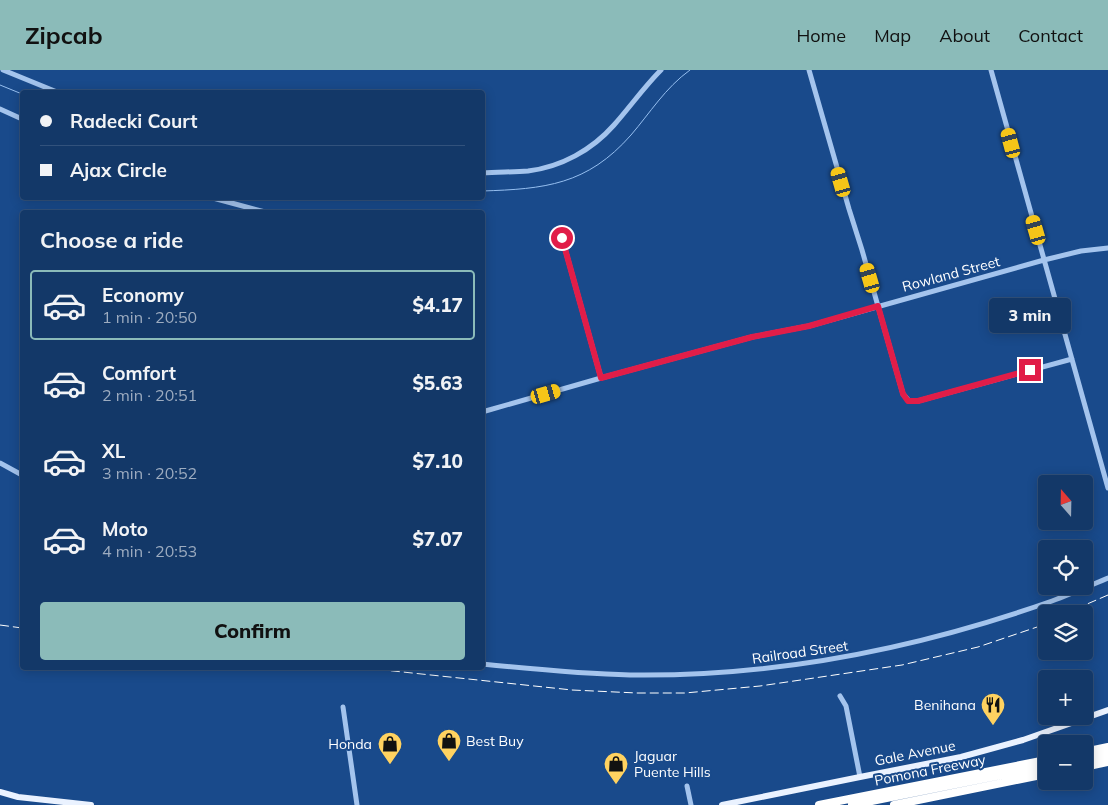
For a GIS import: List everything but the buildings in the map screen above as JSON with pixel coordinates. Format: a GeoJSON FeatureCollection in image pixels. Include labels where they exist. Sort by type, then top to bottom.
{"type":"FeatureCollection","features":[{"type":"Feature","properties":{"kind":"highway"},"geometry":{"type":"LineString","coordinates":[[1093,750],[1108,747]]}},
{"type":"Feature","properties":{"kind":"highway"},"geometry":{"type":"LineString","coordinates":[[1093,758],[1108,755]]}},
{"type":"Feature","properties":{"kind":"highway","name":"Pomona Freeway"},"geometry":{"type":"LineString","coordinates":[[819,805],[1038,762]]}},
{"type":"Feature","properties":{"kind":"highway"},"geometry":{"type":"LineString","coordinates":[[1093,764],[1108,762]]}},
{"type":"Feature","properties":{"kind":"highway"},"geometry":{"type":"LineString","coordinates":[[852,805],[1038,770]]}},
{"type":"Feature","properties":{"kind":"highway"},"geometry":{"type":"LineString","coordinates":[[868,805],[1038,770]]}},
{"type":"Feature","properties":{"kind":"highway","name":"Pomona Freeway"},"geometry":{"type":"LineString","coordinates":[[894,805],[1038,776]]}},
{"type":"Feature","properties":{"kind":"main road","name":"Gale Avenue"},"geometry":{"type":"LineString","coordinates":[[722,805],[955,759],[1023,740],[1108,710]]}},
{"type":"Feature","properties":{"kind":"main road"},"geometry":{"type":"LineString","coordinates":[[0,792],[18,797],[91,805]]}},
{"type":"Feature","properties":{"kind":"street"},"geometry":{"type":"LineString","coordinates":[[3,70],[52,90]]}},
{"type":"Feature","properties":{"kind":"street"},"geometry":{"type":"LineString","coordinates":[[485,173],[529,170],[549,166],[567,160],[586,150],[613,127],[661,70]]}},
{"type":"Feature","properties":{"kind":"street"},"geometry":{"type":"LineString","coordinates":[[809,70],[903,394],[908,401],[918,401],[1072,359]]}},
{"type":"Feature","properties":{"kind":"street"},"geometry":{"type":"LineString","coordinates":[[991,70],[1108,488]]}},
{"type":"Feature","properties":{"kind":"street"},"geometry":{"type":"LineString","coordinates":[[0,109],[20,118]]}},
{"type":"Feature","properties":{"kind":"street"},"geometry":{"type":"LineString","coordinates":[[220,200],[258,210]]}},
{"type":"Feature","properties":{"kind":"street"},"geometry":{"type":"LineString","coordinates":[[562,238],[601,378]]}},
{"type":"Feature","properties":{"kind":"street","name":"Rowland Street"},"geometry":{"type":"LineString","coordinates":[[485,411],[752,337],[809,326],[1044,260],[1081,251],[1108,248]]}},
{"type":"Feature","properties":{"kind":"street"},"geometry":{"type":"LineString","coordinates":[[0,463],[20,472]]}},
{"type":"Feature","properties":{"kind":"street","name":"Railroad Street"},"geometry":{"type":"LineString","coordinates":[[485,664],[560,672],[629,675],[733,672],[784,667],[853,656],[930,639],[1048,603],[1108,578]]}},
{"type":"Feature","properties":{"kind":"street"},"geometry":{"type":"LineString","coordinates":[[840,696],[846,706],[860,777]]}},
{"type":"Feature","properties":{"kind":"street"},"geometry":{"type":"LineString","coordinates":[[343,707],[357,805]]}},
{"type":"Feature","properties":{"kind":"street"},"geometry":{"type":"LineString","coordinates":[[687,786],[691,805]]}},
{"type":"Feature","properties":{"kind":"waterway"},"geometry":{"type":"LineString","coordinates":[[485,191],[545,186],[564,181],[598,165],[615,152],[665,93],[690,70]]}},
{"type":"Feature","properties":{"kind":"waterway"},"geometry":{"type":"LineString","coordinates":[[0,85],[20,93]]}},
{"type":"Feature","properties":{"kind":"railway"},"geometry":{"type":"LineString","coordinates":[[1085,605],[1108,595]]}},
{"type":"Feature","properties":{"kind":"railway"},"geometry":{"type":"LineString","coordinates":[[0,625],[20,628]]}},
{"type":"Feature","properties":{"kind":"railway"},"geometry":{"type":"LineString","coordinates":[[384,670],[572,690],[685,693],[760,686],[902,665],[978,647],[1038,627]]}},
{"type":"Feature","properties":{"kind":"place","name":"Benihana"},"geometry":{"type":"Point","coordinates":[993,726]}},
{"type":"Feature","properties":{"kind":"place","name":"Best Buy"},"geometry":{"type":"Point","coordinates":[449,762]}},
{"type":"Feature","properties":{"kind":"place","name":"Honda"},"geometry":{"type":"Point","coordinates":[390,765]}},
{"type":"Feature","properties":{"kind":"place","name":"Jaguar Puente Hills"},"geometry":{"type":"Point","coordinates":[616,785]}},
{"type":"Feature","properties":{"kind":"route"},"geometry":{"type":"LineString","coordinates":[[562,238],[601,378],[752,337],[809,326],[878,306],[903,394],[908,401],[918,401],[1030,370]]}}]}
